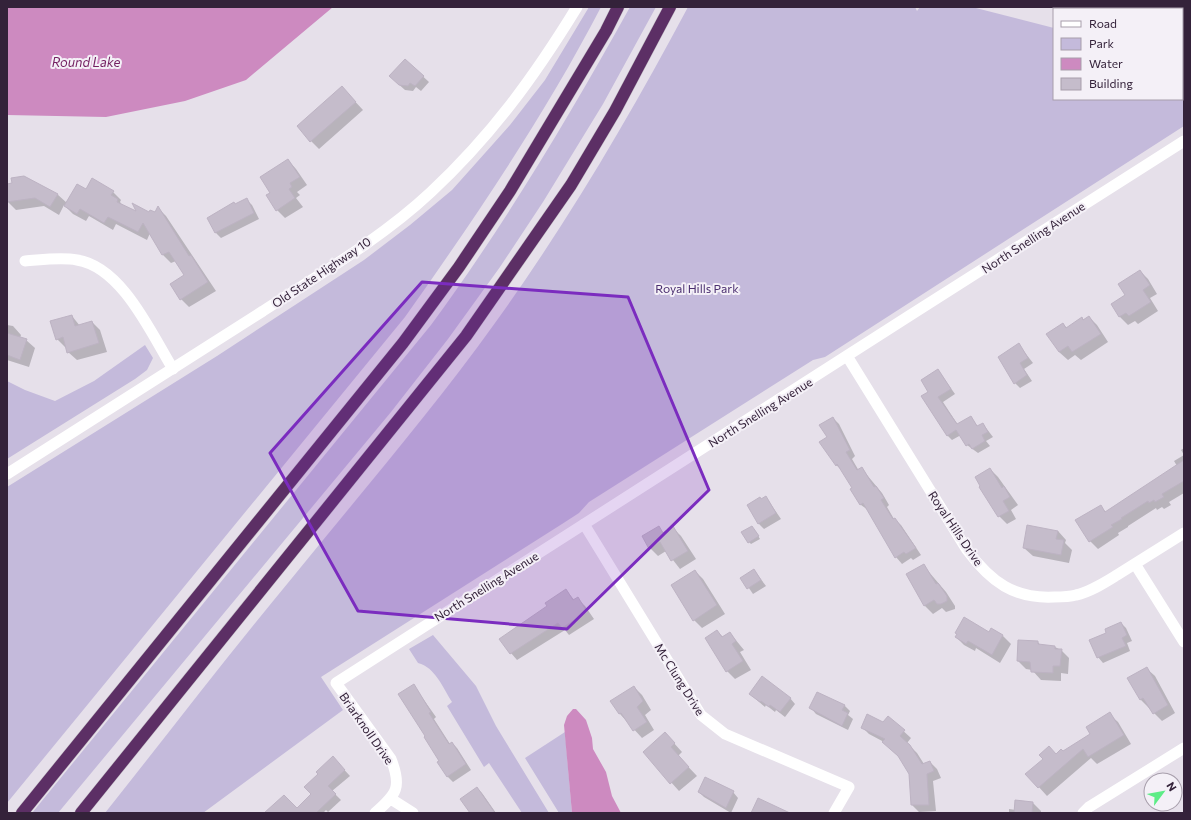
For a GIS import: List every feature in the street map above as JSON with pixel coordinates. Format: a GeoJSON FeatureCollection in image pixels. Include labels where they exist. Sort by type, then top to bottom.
{"type":"FeatureCollection","features":[{"type":"Feature","properties":{"kind":"highway"},"geometry":{"type":"LineString","coordinates":[[22,813],[398,349],[445,286],[510,191],[602,38],[618,7]]}},
{"type":"Feature","properties":{"kind":"highway"},"geometry":{"type":"LineString","coordinates":[[81,813],[466,336],[571,185],[615,111],[670,7]]}},
{"type":"Feature","properties":{"kind":"street","name":"Old State Highway 10"},"geometry":{"type":"LineString","coordinates":[[7,474],[333,266],[392,224],[430,192],[467,156],[537,72],[577,7]]}},
{"type":"Feature","properties":{"kind":"street","name":"North Snelling Avenue"},"geometry":{"type":"LineString","coordinates":[[336,683],[1000,259],[1061,218],[1184,141]]}},
{"type":"Feature","properties":{"kind":"street"},"geometry":{"type":"LineString","coordinates":[[25,261],[78,260],[106,272],[125,290],[173,369]]}},
{"type":"Feature","properties":{"kind":"street","name":"Royal Hills Drive"},"geometry":{"type":"LineString","coordinates":[[847,356],[967,550],[977,563],[1000,584],[1026,596],[1039,598],[1075,596],[1092,589],[1184,533]]}},
{"type":"Feature","properties":{"kind":"street","name":"Mc Clung Drive"},"geometry":{"type":"LineString","coordinates":[[584,524],[701,715],[711,725],[725,734],[849,787],[834,813]]}},
{"type":"Feature","properties":{"kind":"street"},"geometry":{"type":"LineString","coordinates":[[1135,564],[1184,642]]}},
{"type":"Feature","properties":{"kind":"street","name":"Briarknoll Drive"},"geometry":{"type":"LineString","coordinates":[[336,683],[391,759],[397,774],[397,788],[391,799]]}},
{"type":"Feature","properties":{"kind":"street"},"geometry":{"type":"LineString","coordinates":[[1083,813],[1089,807],[1184,748]]}},
{"type":"Feature","properties":{"kind":"street"},"geometry":{"type":"LineString","coordinates":[[375,813],[391,799],[413,813]]}},
{"type":"Feature","properties":{"kind":"highlighted area"},"geometry":{"type":"Polygon","coordinates":[[[422,282],[628,297],[709,490],[567,629],[358,611],[270,453],[422,282]]]}},
{"type":"Feature","properties":{"kind":"green space"},"geometry":{"type":"Polygon","coordinates":[[[589,7],[601,7],[557,87],[483,204],[405,317],[7,803],[7,487],[217,356],[364,260],[410,225],[452,190],[510,125],[545,80],[589,7]]]}},
{"type":"Feature","properties":{"kind":"green space"},"geometry":{"type":"Polygon","coordinates":[[[630,7],[656,7],[603,104],[543,202],[500,267],[448,339],[391,412],[58,813],[32,813],[431,325],[485,248],[510,209],[584,89],[630,7]]]}},
{"type":"Feature","properties":{"kind":"green space","name":"Royal Hills Park"},"geometry":{"type":"Polygon","coordinates":[[[688,7],[915,7],[917,11],[920,7],[972,7],[1053,28],[1053,100],[1183,100],[1183,8],[1082,8],[1184,7],[1184,126],[825,357],[813,360],[589,502],[579,513],[321,677],[343,710],[203,813],[105,813],[244,636],[421,420],[471,356],[522,285],[547,247],[597,168],[644,88],[688,7]]]}},
{"type":"Feature","properties":{"kind":"green space"},"geometry":{"type":"Polygon","coordinates":[[[145,345],[153,358],[147,370],[7,459],[7,381],[25,390],[55,401],[94,381],[145,345]]]}},
{"type":"Feature","properties":{"kind":"green space"},"geometry":{"type":"Polygon","coordinates":[[[433,635],[476,686],[496,726],[549,813],[522,813],[489,763],[484,767],[447,706],[452,702],[442,685],[434,673],[424,665],[418,663],[409,649],[433,635]]]}},
{"type":"Feature","properties":{"kind":"green space"},"geometry":{"type":"Polygon","coordinates":[[[565,732],[572,813],[559,813],[525,758],[565,732]]]}},
{"type":"Feature","properties":{"kind":"water","name":"Round Lake"},"geometry":{"type":"Polygon","coordinates":[[[7,7],[333,7],[246,80],[185,101],[106,117],[7,115],[7,7]]]}},
{"type":"Feature","properties":{"kind":"water"},"geometry":{"type":"Polygon","coordinates":[[[573,709],[576,709],[586,720],[592,738],[593,749],[606,772],[612,796],[621,813],[572,813],[564,725],[567,716],[573,709]]]}},
{"type":"Feature","properties":{"kind":"building"},"geometry":{"type":"Polygon","coordinates":[[[405,59],[424,76],[415,86],[410,83],[408,86],[399,85],[389,76],[405,59]]]}},
{"type":"Feature","properties":{"kind":"building"},"geometry":{"type":"Polygon","coordinates":[[[342,86],[356,102],[310,142],[297,126],[342,86]]]}},
{"type":"Feature","properties":{"kind":"building"},"geometry":{"type":"Polygon","coordinates":[[[288,159],[300,177],[290,183],[292,187],[289,189],[295,198],[276,211],[266,195],[270,193],[260,177],[288,159]]]}},
{"type":"Feature","properties":{"kind":"building"},"geometry":{"type":"Polygon","coordinates":[[[24,176],[58,194],[50,207],[35,198],[7,202],[7,184],[12,183],[11,178],[24,176]]]}},
{"type":"Feature","properties":{"kind":"building"},"geometry":{"type":"Polygon","coordinates":[[[92,178],[114,191],[111,195],[118,199],[117,202],[136,211],[132,203],[149,212],[150,210],[155,212],[158,206],[189,256],[191,255],[208,282],[180,300],[170,284],[184,275],[169,252],[162,255],[143,223],[138,232],[108,217],[104,223],[80,209],[77,214],[64,206],[77,184],[86,189],[92,178]]]}},
{"type":"Feature","properties":{"kind":"building"},"geometry":{"type":"Polygon","coordinates":[[[247,198],[254,213],[215,233],[207,218],[234,202],[235,204],[247,198]]]}},
{"type":"Feature","properties":{"kind":"building"},"geometry":{"type":"Polygon","coordinates":[[[1140,270],[1150,285],[1143,290],[1151,302],[1129,316],[1126,313],[1119,317],[1111,304],[1125,295],[1118,284],[1140,270]]]}},
{"type":"Feature","properties":{"kind":"building"},"geometry":{"type":"Polygon","coordinates":[[[72,315],[75,326],[92,321],[99,343],[67,353],[63,337],[56,340],[50,321],[72,315]]]}},
{"type":"Feature","properties":{"kind":"building"},"geometry":{"type":"Polygon","coordinates":[[[1089,316],[1101,334],[1072,352],[1068,346],[1059,352],[1046,334],[1063,323],[1066,328],[1082,317],[1083,320],[1089,316]]]}},
{"type":"Feature","properties":{"kind":"building"},"geometry":{"type":"Polygon","coordinates":[[[7,333],[27,339],[20,360],[7,355],[7,333]]]}},
{"type":"Feature","properties":{"kind":"building"},"geometry":{"type":"Polygon","coordinates":[[[1019,343],[1028,358],[1020,363],[1027,375],[1014,384],[998,357],[1019,343]]]}},
{"type":"Feature","properties":{"kind":"building"},"geometry":{"type":"Polygon","coordinates":[[[938,369],[951,389],[938,397],[957,424],[971,416],[977,426],[983,423],[988,432],[982,435],[985,441],[972,449],[969,444],[966,446],[956,430],[947,436],[921,396],[928,392],[921,380],[938,369]]]}},
{"type":"Feature","properties":{"kind":"building"},"geometry":{"type":"Polygon","coordinates":[[[833,417],[850,450],[846,452],[857,470],[862,467],[874,487],[876,486],[884,498],[881,500],[893,519],[895,518],[916,548],[906,554],[904,552],[895,558],[863,503],[860,505],[850,489],[852,488],[837,464],[836,466],[819,442],[827,437],[819,425],[833,417]]]}},
{"type":"Feature","properties":{"kind":"building"},"geometry":{"type":"Polygon","coordinates":[[[1184,460],[1184,481],[1162,494],[1164,497],[1155,502],[1154,500],[1149,503],[1148,501],[1121,518],[1122,519],[1111,525],[1113,527],[1089,542],[1075,520],[1101,505],[1105,512],[1184,460]]]}},
{"type":"Feature","properties":{"kind":"building"},"geometry":{"type":"Polygon","coordinates":[[[990,468],[1002,488],[1004,486],[1010,497],[1003,501],[1009,511],[998,517],[979,487],[980,486],[975,477],[990,468]]]}},
{"type":"Feature","properties":{"kind":"building"},"geometry":{"type":"Polygon","coordinates":[[[766,496],[776,513],[758,524],[747,505],[760,497],[761,499],[766,496]]]}},
{"type":"Feature","properties":{"kind":"building"},"geometry":{"type":"Polygon","coordinates":[[[1027,525],[1058,531],[1056,539],[1064,540],[1061,555],[1023,548],[1027,525]]]}},
{"type":"Feature","properties":{"kind":"building"},"geometry":{"type":"Polygon","coordinates":[[[659,526],[663,533],[673,526],[688,551],[671,561],[660,542],[649,549],[642,536],[659,526]]]}},
{"type":"Feature","properties":{"kind":"building"},"geometry":{"type":"Polygon","coordinates":[[[752,526],[759,536],[748,543],[741,532],[752,526]]]}},
{"type":"Feature","properties":{"kind":"building"},"geometry":{"type":"Polygon","coordinates":[[[924,564],[936,584],[938,583],[947,596],[947,601],[937,604],[934,600],[924,606],[906,574],[924,564]]]}},
{"type":"Feature","properties":{"kind":"building"},"geometry":{"type":"Polygon","coordinates":[[[754,569],[761,580],[747,589],[740,578],[754,569]]]}},
{"type":"Feature","properties":{"kind":"building"},"geometry":{"type":"Polygon","coordinates":[[[695,570],[717,605],[693,621],[671,585],[695,570]]]}},
{"type":"Feature","properties":{"kind":"building"},"geometry":{"type":"Polygon","coordinates":[[[566,589],[573,600],[578,597],[587,612],[562,628],[558,623],[510,654],[499,639],[547,606],[545,603],[566,589]]]}},
{"type":"Feature","properties":{"kind":"building"},"geometry":{"type":"Polygon","coordinates":[[[964,617],[989,632],[991,628],[1003,635],[992,655],[968,641],[966,644],[955,637],[957,634],[955,633],[964,617]]]}},
{"type":"Feature","properties":{"kind":"building"},"geometry":{"type":"Polygon","coordinates":[[[1121,622],[1127,635],[1122,638],[1126,646],[1097,658],[1089,640],[1106,633],[1105,629],[1121,622]]]}},
{"type":"Feature","properties":{"kind":"building"},"geometry":{"type":"Polygon","coordinates":[[[717,630],[722,637],[730,632],[736,641],[732,644],[743,661],[726,672],[705,638],[717,630]]]}},
{"type":"Feature","properties":{"kind":"building"},"geometry":{"type":"Polygon","coordinates":[[[1018,640],[1038,641],[1038,644],[1055,646],[1055,649],[1062,649],[1060,666],[1053,666],[1053,673],[1031,672],[1030,662],[1017,661],[1018,640]]]}},
{"type":"Feature","properties":{"kind":"building"},"geometry":{"type":"Polygon","coordinates":[[[1147,667],[1168,705],[1153,714],[1143,698],[1140,700],[1127,678],[1147,667]]]}},
{"type":"Feature","properties":{"kind":"building"},"geometry":{"type":"Polygon","coordinates":[[[762,676],[791,698],[780,712],[770,705],[769,707],[761,701],[760,702],[749,694],[762,676]]]}},
{"type":"Feature","properties":{"kind":"building"},"geometry":{"type":"Polygon","coordinates":[[[414,684],[431,712],[429,713],[449,744],[452,742],[466,764],[447,777],[437,762],[439,761],[424,737],[425,736],[398,694],[414,684]]]}},
{"type":"Feature","properties":{"kind":"building"},"geometry":{"type":"Polygon","coordinates":[[[634,686],[643,701],[637,707],[647,722],[633,731],[621,713],[619,714],[610,701],[634,686]]]}},
{"type":"Feature","properties":{"kind":"building"},"geometry":{"type":"Polygon","coordinates":[[[817,692],[845,705],[842,710],[848,713],[842,726],[809,708],[817,692]]]}},
{"type":"Feature","properties":{"kind":"building"},"geometry":{"type":"Polygon","coordinates":[[[1110,712],[1124,735],[1088,757],[1083,749],[1038,788],[1025,774],[1043,759],[1039,755],[1049,746],[1056,754],[1061,749],[1063,751],[1090,734],[1086,727],[1110,712]]]}},
{"type":"Feature","properties":{"kind":"building"},"geometry":{"type":"Polygon","coordinates":[[[867,714],[883,722],[888,716],[905,730],[900,736],[910,745],[922,764],[930,761],[934,771],[927,774],[929,805],[911,805],[909,774],[898,756],[882,742],[885,739],[861,728],[867,714]]]}},
{"type":"Feature","properties":{"kind":"building"},"geometry":{"type":"Polygon","coordinates":[[[665,732],[675,743],[671,747],[689,767],[670,784],[643,752],[665,732]]]}},
{"type":"Feature","properties":{"kind":"building"},"geometry":{"type":"Polygon","coordinates":[[[333,756],[345,770],[328,786],[336,794],[316,813],[264,813],[284,795],[297,808],[311,794],[304,787],[318,774],[316,772],[333,756]]]}},
{"type":"Feature","properties":{"kind":"building"},"geometry":{"type":"Polygon","coordinates":[[[705,777],[734,791],[726,808],[698,792],[705,777]]]}},
{"type":"Feature","properties":{"kind":"building"},"geometry":{"type":"Polygon","coordinates":[[[477,787],[495,813],[470,813],[460,799],[477,787]]]}},
{"type":"Feature","properties":{"kind":"building"},"geometry":{"type":"Polygon","coordinates":[[[758,798],[790,813],[751,813],[758,798]]]}},
{"type":"Feature","properties":{"kind":"building"},"geometry":{"type":"Polygon","coordinates":[[[1015,800],[1033,802],[1032,813],[1014,813],[1015,800]]]}}]}
